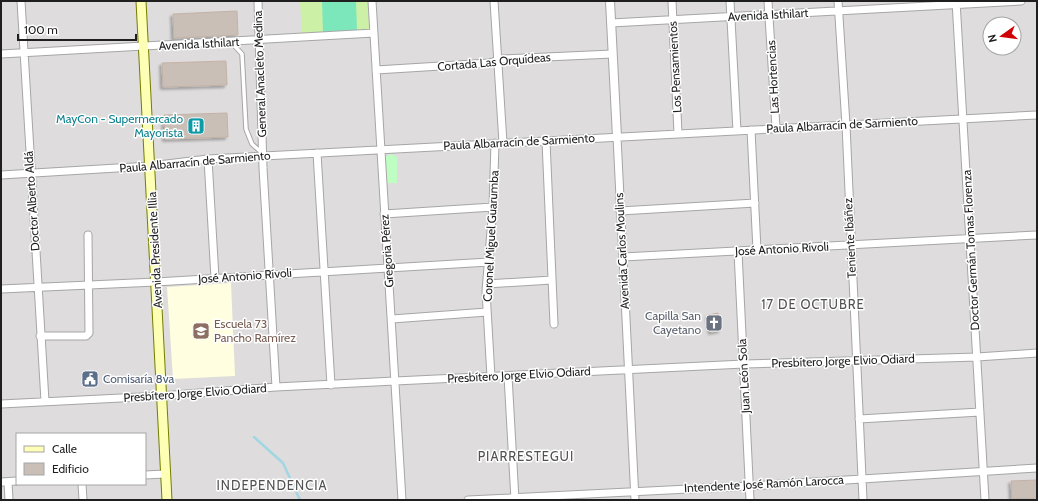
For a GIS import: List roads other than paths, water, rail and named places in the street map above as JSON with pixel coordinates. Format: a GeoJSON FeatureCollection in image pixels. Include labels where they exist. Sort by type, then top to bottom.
{"type":"FeatureCollection","features":[{"type":"Feature","properties":{"kind":"main road","name":"Avenida Presidente Illia"},"geometry":{"type":"LineString","coordinates":[[141,1],[167,500]]}},
{"type":"Feature","properties":{"kind":"street","name":"Doctor Alberto Aldá"},"geometry":{"type":"LineString","coordinates":[[21,1],[30,174],[45,402]]}},
{"type":"Feature","properties":{"kind":"street","name":"General Anacleto Medina"},"geometry":{"type":"LineString","coordinates":[[258,1],[262,154],[276,388]]}},
{"type":"Feature","properties":{"kind":"street","name":"Gregoria Pérez"},"geometry":{"type":"LineString","coordinates":[[372,1],[402,500]]}},
{"type":"Feature","properties":{"kind":"street","name":"Coronel Miguel Guarumba"},"geometry":{"type":"LineString","coordinates":[[491,377],[487,312],[487,284],[499,143],[498,61],[494,1]]}},
{"type":"Feature","properties":{"kind":"street","name":"Avenida Carlos Moulins"},"geometry":{"type":"LineString","coordinates":[[610,1],[622,257],[630,370],[635,500]]}},
{"type":"Feature","properties":{"kind":"street","name":"Los Pensamientos"},"geometry":{"type":"LineString","coordinates":[[672,1],[678,134]]}},
{"type":"Feature","properties":{"kind":"street"},"geometry":{"type":"LineString","coordinates":[[730,1],[737,131]]}},
{"type":"Feature","properties":{"kind":"street","name":"Las Hortencias"},"geometry":{"type":"LineString","coordinates":[[768,1],[776,128]]}},
{"type":"Feature","properties":{"kind":"street","name":"Teniente Ibáñez"},"geometry":{"type":"LineString","coordinates":[[838,1],[846,125],[850,246],[863,500]]}},
{"type":"Feature","properties":{"kind":"street","name":"Avenida Isthilart"},"geometry":{"type":"LineString","coordinates":[[611,23],[956,3],[1021,1]]}},
{"type":"Feature","properties":{"kind":"street","name":"Doctor Germán Tomas Florenza"},"geometry":{"type":"LineString","coordinates":[[956,3],[964,119],[985,500]]}},
{"type":"Feature","properties":{"kind":"street","name":"Avenida Isthilart"},"geometry":{"type":"LineString","coordinates":[[1,54],[260,41],[374,33]]}},
{"type":"Feature","properties":{"kind":"street","name":"Cortada Las Orquídeas"},"geometry":{"type":"LineString","coordinates":[[376,70],[612,54]]}},
{"type":"Feature","properties":{"kind":"street","name":"Paula Albarracín de Sarmiento"},"geometry":{"type":"LineString","coordinates":[[1,175],[150,166],[208,158],[262,154],[380,150],[1037,115]]}},
{"type":"Feature","properties":{"kind":"street"},"geometry":{"type":"LineString","coordinates":[[751,130],[757,250]]}},
{"type":"Feature","properties":{"kind":"street"},"geometry":{"type":"LineString","coordinates":[[546,141],[554,324]]}},
{"type":"Feature","properties":{"kind":"street"},"geometry":{"type":"LineString","coordinates":[[317,153],[331,385]]}},
{"type":"Feature","properties":{"kind":"street"},"geometry":{"type":"LineString","coordinates":[[208,158],[215,278]]}},
{"type":"Feature","properties":{"kind":"street"},"geometry":{"type":"LineString","coordinates":[[620,211],[755,203]]}},
{"type":"Feature","properties":{"kind":"street"},"geometry":{"type":"LineString","coordinates":[[384,214],[494,207]]}},
{"type":"Feature","properties":{"kind":"street"},"geometry":{"type":"LineString","coordinates":[[40,336],[86,336],[89,333],[87,285],[88,235]]}},
{"type":"Feature","properties":{"kind":"street","name":"José Antonio Rívoli"},"geometry":{"type":"LineString","coordinates":[[622,257],[1037,235]]}},
{"type":"Feature","properties":{"kind":"street","name":"Juan León Sola"},"geometry":{"type":"LineString","coordinates":[[738,252],[750,500]]}},
{"type":"Feature","properties":{"kind":"street","name":"José Antonio Rívoli"},"geometry":{"type":"LineString","coordinates":[[1,289],[156,282],[488,262]]}},
{"type":"Feature","properties":{"kind":"street"},"geometry":{"type":"LineString","coordinates":[[487,284],[552,280]]}},
{"type":"Feature","properties":{"kind":"street"},"geometry":{"type":"LineString","coordinates":[[392,319],[487,312]]}},
{"type":"Feature","properties":{"kind":"street","name":"Presbítero Jorge Elvio Odiard"},"geometry":{"type":"LineString","coordinates":[[1,404],[161,396],[395,381],[744,364],[977,357],[1037,353]]}},
{"type":"Feature","properties":{"kind":"street"},"geometry":{"type":"LineString","coordinates":[[508,376],[515,499]]}},
{"type":"Feature","properties":{"kind":"street"},"geometry":{"type":"LineString","coordinates":[[859,419],[980,412]]}},
{"type":"Feature","properties":{"kind":"street","name":"Intendente José Ramón Larocca"},"geometry":{"type":"LineString","coordinates":[[468,500],[515,499],[749,486],[983,470],[1037,468]]}},
{"type":"Feature","properties":{"kind":"street"},"geometry":{"type":"LineString","coordinates":[[146,475],[165,474]]}},
{"type":"Feature","properties":{"kind":"street"},"geometry":{"type":"LineString","coordinates":[[9,500],[4,482],[16,482]]}},
{"type":"Feature","properties":{"kind":"street"},"geometry":{"type":"LineString","coordinates":[[82,485],[83,500]]}},
{"type":"Feature","properties":{"kind":"lane"},"geometry":{"type":"LineString","coordinates":[[231,42],[242,54],[246,129],[252,144],[262,154]]}},
{"type":"Feature","properties":{"kind":"waterway"},"geometry":{"type":"LineString","coordinates":[[254,437],[283,463],[300,500]]}},
{"type":"Feature","properties":{"kind":"place","name":"MayCon - Supermercado Mayorista"},"geometry":{"type":"Point","coordinates":[196,126]}},
{"type":"Feature","properties":{"kind":"place","name":"Capilla San Cayetano"},"geometry":{"type":"Point","coordinates":[714,323]}},
{"type":"Feature","properties":{"kind":"place","name":"Escuela 73 Pancho Ramírez"},"geometry":{"type":"Point","coordinates":[201,331]}},
{"type":"Feature","properties":{"kind":"place","name":"Comisaría 8va"},"geometry":{"type":"Point","coordinates":[90,379]}},
{"type":"Feature","properties":{"kind":"district","name":"17 DE OCTUBRE"},"geometry":{"type":"Point","coordinates":[813,304]}},
{"type":"Feature","properties":{"kind":"district","name":"PIARRESTEGUI"},"geometry":{"type":"Point","coordinates":[526,456]}},
{"type":"Feature","properties":{"kind":"district","name":"INDEPENDENCIA"},"geometry":{"type":"Point","coordinates":[272,485]}}]}
